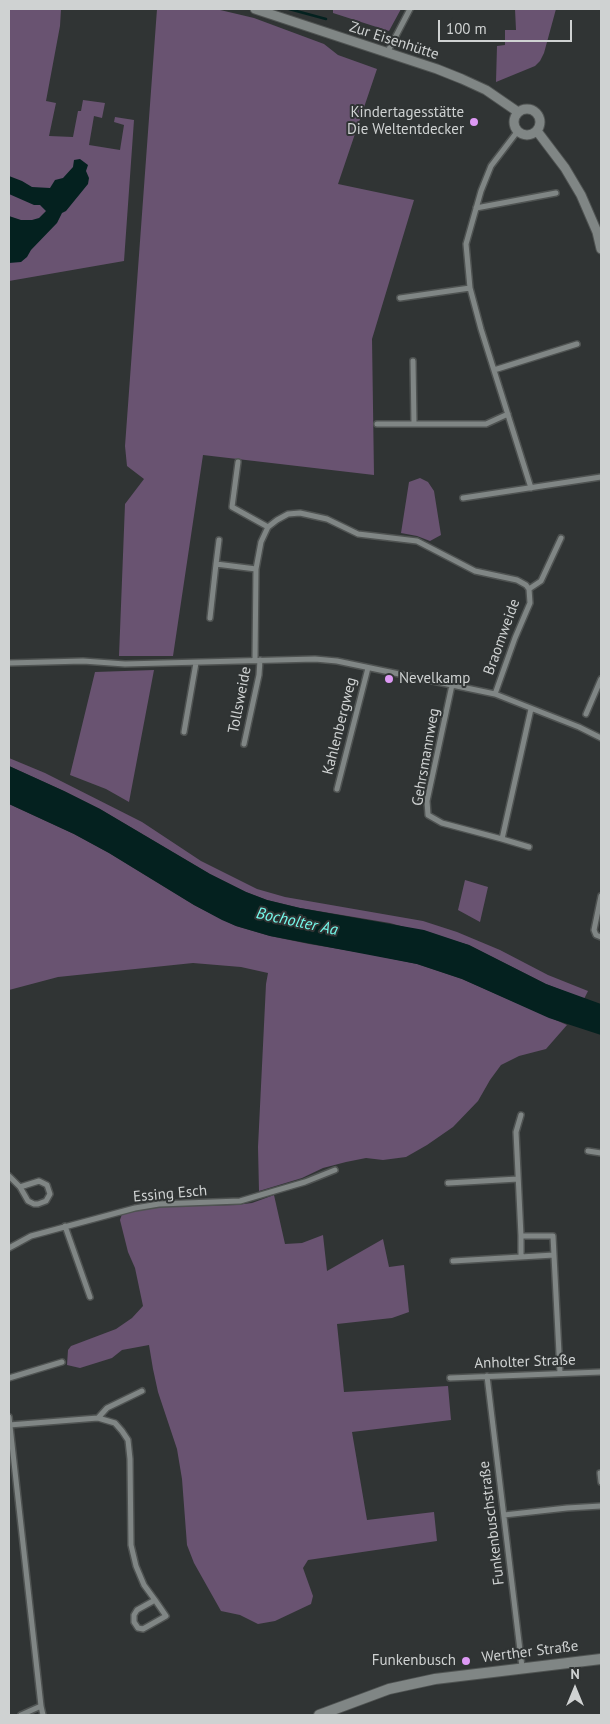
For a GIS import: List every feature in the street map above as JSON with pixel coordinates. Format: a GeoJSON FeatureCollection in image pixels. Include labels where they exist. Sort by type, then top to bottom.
{"type":"FeatureCollection","features":[{"type":"Feature","properties":{"kind":"main road","name":"Werther Straße"},"geometry":{"type":"LineString","coordinates":[[319,1715],[401,1686],[435,1679],[522,1667],[601,1659]]}},
{"type":"Feature","properties":{"kind":"street","name":"Zur Eisenhütte"},"geometry":{"type":"LineString","coordinates":[[255,9],[462,79],[486,90],[518,112],[527,108],[537,112],[541,122],[537,131],[565,168],[580,195],[597,232],[601,249]]}},
{"type":"Feature","properties":{"kind":"street"},"geometry":{"type":"LineString","coordinates":[[387,53],[410,9]]}},
{"type":"Feature","properties":{"kind":"street"},"geometry":{"type":"LineString","coordinates":[[518,112],[513,122],[518,132],[527,136],[537,131]]}},
{"type":"Feature","properties":{"kind":"street"},"geometry":{"type":"LineString","coordinates":[[518,132],[491,166],[481,191],[466,244],[470,288],[531,488]]}},
{"type":"Feature","properties":{"kind":"street"},"geometry":{"type":"LineString","coordinates":[[476,208],[556,194]]}},
{"type":"Feature","properties":{"kind":"street"},"geometry":{"type":"LineString","coordinates":[[400,298],[470,288]]}},
{"type":"Feature","properties":{"kind":"street"},"geometry":{"type":"LineString","coordinates":[[494,370],[577,344]]}},
{"type":"Feature","properties":{"kind":"street"},"geometry":{"type":"LineString","coordinates":[[413,361],[414,424]]}},
{"type":"Feature","properties":{"kind":"street"},"geometry":{"type":"LineString","coordinates":[[377,424],[486,424],[508,414]]}},
{"type":"Feature","properties":{"kind":"street"},"geometry":{"type":"LineString","coordinates":[[238,462],[232,507],[268,527],[261,542],[256,569],[258,660]]}},
{"type":"Feature","properties":{"kind":"street"},"geometry":{"type":"LineString","coordinates":[[463,498],[601,477]]}},
{"type":"Feature","properties":{"kind":"street","name":"Braomweide"},"geometry":{"type":"LineString","coordinates":[[268,527],[288,514],[300,512],[328,519],[358,534],[417,541],[474,571],[517,580],[529,589],[530,603],[514,638],[495,694]]}},
{"type":"Feature","properties":{"kind":"street","name":"Braomweide"},"geometry":{"type":"LineString","coordinates":[[529,589],[541,581],[561,538]]}},
{"type":"Feature","properties":{"kind":"street"},"geometry":{"type":"LineString","coordinates":[[210,618],[219,540]]}},
{"type":"Feature","properties":{"kind":"street"},"geometry":{"type":"LineString","coordinates":[[216,564],[256,569]]}},
{"type":"Feature","properties":{"kind":"street"},"geometry":{"type":"LineString","coordinates":[[9,663],[83,661],[125,664],[315,659],[495,694],[601,738]]}},
{"type":"Feature","properties":{"kind":"street","name":"Tollsweide"},"geometry":{"type":"LineString","coordinates":[[244,744],[259,675],[258,660]]}},
{"type":"Feature","properties":{"kind":"street"},"geometry":{"type":"LineString","coordinates":[[184,732],[196,663]]}},
{"type":"Feature","properties":{"kind":"street","name":"Kahlenbergweg"},"geometry":{"type":"LineString","coordinates":[[337,789],[368,668]]}},
{"type":"Feature","properties":{"kind":"street"},"geometry":{"type":"LineString","coordinates":[[586,714],[601,679]]}},
{"type":"Feature","properties":{"kind":"street","name":"Gehrsmannweg"},"geometry":{"type":"LineString","coordinates":[[452,685],[427,801],[428,815],[442,823],[529,847]]}},
{"type":"Feature","properties":{"kind":"street"},"geometry":{"type":"LineString","coordinates":[[502,839],[531,709]]}},
{"type":"Feature","properties":{"kind":"street"},"geometry":{"type":"LineString","coordinates":[[601,900],[594,930],[596,935],[601,937]]}},
{"type":"Feature","properties":{"kind":"street"},"geometry":{"type":"LineString","coordinates":[[521,1115],[516,1132],[521,1257]]}},
{"type":"Feature","properties":{"kind":"street"},"geometry":{"type":"LineString","coordinates":[[588,1151],[601,1153]]}},
{"type":"Feature","properties":{"kind":"street","name":"Essing Esch"},"geometry":{"type":"LineString","coordinates":[[9,1248],[32,1236],[135,1208],[159,1204],[240,1201],[305,1182],[335,1170]]}},
{"type":"Feature","properties":{"kind":"street"},"geometry":{"type":"LineString","coordinates":[[9,1176],[20,1187],[28,1201],[34,1204],[46,1201],[50,1194],[47,1185],[39,1181],[20,1187]]}},
{"type":"Feature","properties":{"kind":"street"},"geometry":{"type":"LineString","coordinates":[[448,1183],[518,1179]]}},
{"type":"Feature","properties":{"kind":"street"},"geometry":{"type":"LineString","coordinates":[[65,1226],[90,1297]]}},
{"type":"Feature","properties":{"kind":"street"},"geometry":{"type":"LineString","coordinates":[[521,1236],[553,1236],[560,1373]]}},
{"type":"Feature","properties":{"kind":"street"},"geometry":{"type":"LineString","coordinates":[[454,1262],[554,1255]]}},
{"type":"Feature","properties":{"kind":"street"},"geometry":{"type":"LineString","coordinates":[[9,1378],[62,1362]]}},
{"type":"Feature","properties":{"kind":"street","name":"Anholter Straße"},"geometry":{"type":"LineString","coordinates":[[450,1378],[601,1372]]}},
{"type":"Feature","properties":{"kind":"street","name":"Funkenbuschstraße"},"geometry":{"type":"LineString","coordinates":[[487,1376],[522,1667]]}},
{"type":"Feature","properties":{"kind":"street"},"geometry":{"type":"LineString","coordinates":[[98,1418],[107,1408],[142,1391]]}},
{"type":"Feature","properties":{"kind":"street"},"geometry":{"type":"LineString","coordinates":[[9,1417],[43,1715]]}},
{"type":"Feature","properties":{"kind":"street"},"geometry":{"type":"LineString","coordinates":[[9,1425],[98,1418],[115,1424],[128,1440],[131,1545],[136,1566],[144,1586],[155,1600],[166,1616],[143,1628],[138,1628],[134,1622],[136,1610],[155,1600]]}},
{"type":"Feature","properties":{"kind":"street"},"geometry":{"type":"LineString","coordinates":[[600,1473],[601,1482]]}},
{"type":"Feature","properties":{"kind":"street"},"geometry":{"type":"LineString","coordinates":[[504,1515],[601,1506]]}},
{"type":"Feature","properties":{"kind":"street"},"geometry":{"type":"LineString","coordinates":[[20,1715],[41,1706]]}},
{"type":"Feature","properties":{"kind":"shaded area"},"geometry":{"type":"Polygon","coordinates":[[[9,9],[61,9],[60,26],[46,101],[56,103],[49,136],[73,137],[78,111],[81,111],[83,100],[105,103],[102,118],[94,116],[89,145],[120,150],[124,125],[114,122],[115,117],[134,120],[124,261],[9,281],[9,9]]]}},
{"type":"Feature","properties":{"kind":"shaded area"},"geometry":{"type":"Polygon","coordinates":[[[157,9],[216,9],[254,18],[324,44],[338,55],[377,69],[338,184],[414,200],[372,339],[374,475],[203,455],[173,656],[119,656],[125,504],[144,479],[127,466],[125,446],[157,9]]]}},
{"type":"Feature","properties":{"kind":"shaded area"},"geometry":{"type":"Polygon","coordinates":[[[333,9],[401,9],[389,31],[333,13],[333,9]]]}},
{"type":"Feature","properties":{"kind":"shaded area"},"geometry":{"type":"Polygon","coordinates":[[[515,9],[556,9],[540,61],[535,66],[496,82],[497,46],[505,45],[505,30],[516,30],[515,9]]]}},
{"type":"Feature","properties":{"kind":"shaded area"},"geometry":{"type":"Polygon","coordinates":[[[420,478],[428,482],[434,491],[441,535],[430,541],[401,533],[409,482],[420,478]]]}},
{"type":"Feature","properties":{"kind":"shaded area"},"geometry":{"type":"Polygon","coordinates":[[[154,670],[129,802],[106,789],[70,775],[95,672],[154,670]]]}},
{"type":"Feature","properties":{"kind":"shaded area"},"geometry":{"type":"Polygon","coordinates":[[[9,758],[45,773],[142,822],[201,861],[257,889],[285,897],[423,921],[457,932],[500,950],[548,975],[588,991],[584,999],[546,984],[469,945],[390,923],[300,908],[267,900],[246,892],[210,874],[100,809],[9,766],[9,758]]]}},
{"type":"Feature","properties":{"kind":"shaded area"},"geometry":{"type":"Polygon","coordinates":[[[9,804],[74,834],[194,905],[236,926],[270,936],[417,964],[462,979],[567,1025],[546,1049],[519,1056],[501,1065],[478,1101],[453,1127],[406,1157],[383,1160],[366,1158],[346,1162],[323,1168],[302,1178],[259,1191],[258,1147],[268,973],[241,967],[193,963],[58,977],[9,990],[9,804]]]}},
{"type":"Feature","properties":{"kind":"shaded area"},"geometry":{"type":"Polygon","coordinates":[[[465,880],[488,887],[480,922],[458,910],[465,880]]]}},
{"type":"Feature","properties":{"kind":"shaded area"},"geometry":{"type":"Polygon","coordinates":[[[274,1195],[285,1244],[302,1243],[323,1235],[327,1271],[383,1239],[389,1267],[404,1265],[409,1312],[392,1318],[337,1324],[344,1392],[448,1386],[451,1420],[352,1432],[367,1520],[434,1512],[437,1541],[308,1560],[303,1568],[313,1596],[311,1604],[275,1621],[258,1624],[240,1615],[221,1611],[194,1563],[187,1545],[182,1479],[177,1449],[158,1392],[149,1345],[122,1350],[112,1358],[80,1368],[67,1365],[68,1350],[71,1346],[116,1329],[132,1318],[143,1306],[135,1268],[128,1252],[120,1220],[122,1214],[149,1207],[252,1203],[274,1195]]]}},
{"type":"Feature","properties":{"kind":"water"},"geometry":{"type":"Polygon","coordinates":[[[80,159],[88,165],[86,171],[89,178],[88,184],[27,257],[21,262],[9,263],[9,216],[21,220],[32,220],[39,218],[46,211],[40,205],[34,205],[9,194],[9,176],[32,187],[50,188],[55,180],[63,178],[73,167],[74,160],[80,159]]]}},
{"type":"Feature","properties":{"kind":"water","name":"Bocholter Aa"},"geometry":{"type":"Polygon","coordinates":[[[9,766],[100,809],[210,874],[246,892],[267,900],[300,908],[424,930],[469,945],[546,984],[601,1004],[601,1035],[549,1018],[462,979],[417,964],[270,936],[222,920],[109,853],[74,834],[9,804],[9,766]]]}},
{"type":"Feature","properties":{"kind":"waterway"},"geometry":{"type":"LineString","coordinates":[[289,9],[326,19]]}},
{"type":"Feature","properties":{"kind":"place","name":"Kindertagesstätte Die Weltentdecker"},"geometry":{"type":"Point","coordinates":[474,122]}},
{"type":"Feature","properties":{"kind":"place","name":"Nevelkamp"},"geometry":{"type":"Point","coordinates":[389,679]}},
{"type":"Feature","properties":{"kind":"place","name":"Funkenbusch"},"geometry":{"type":"Point","coordinates":[466,1661]}}]}
